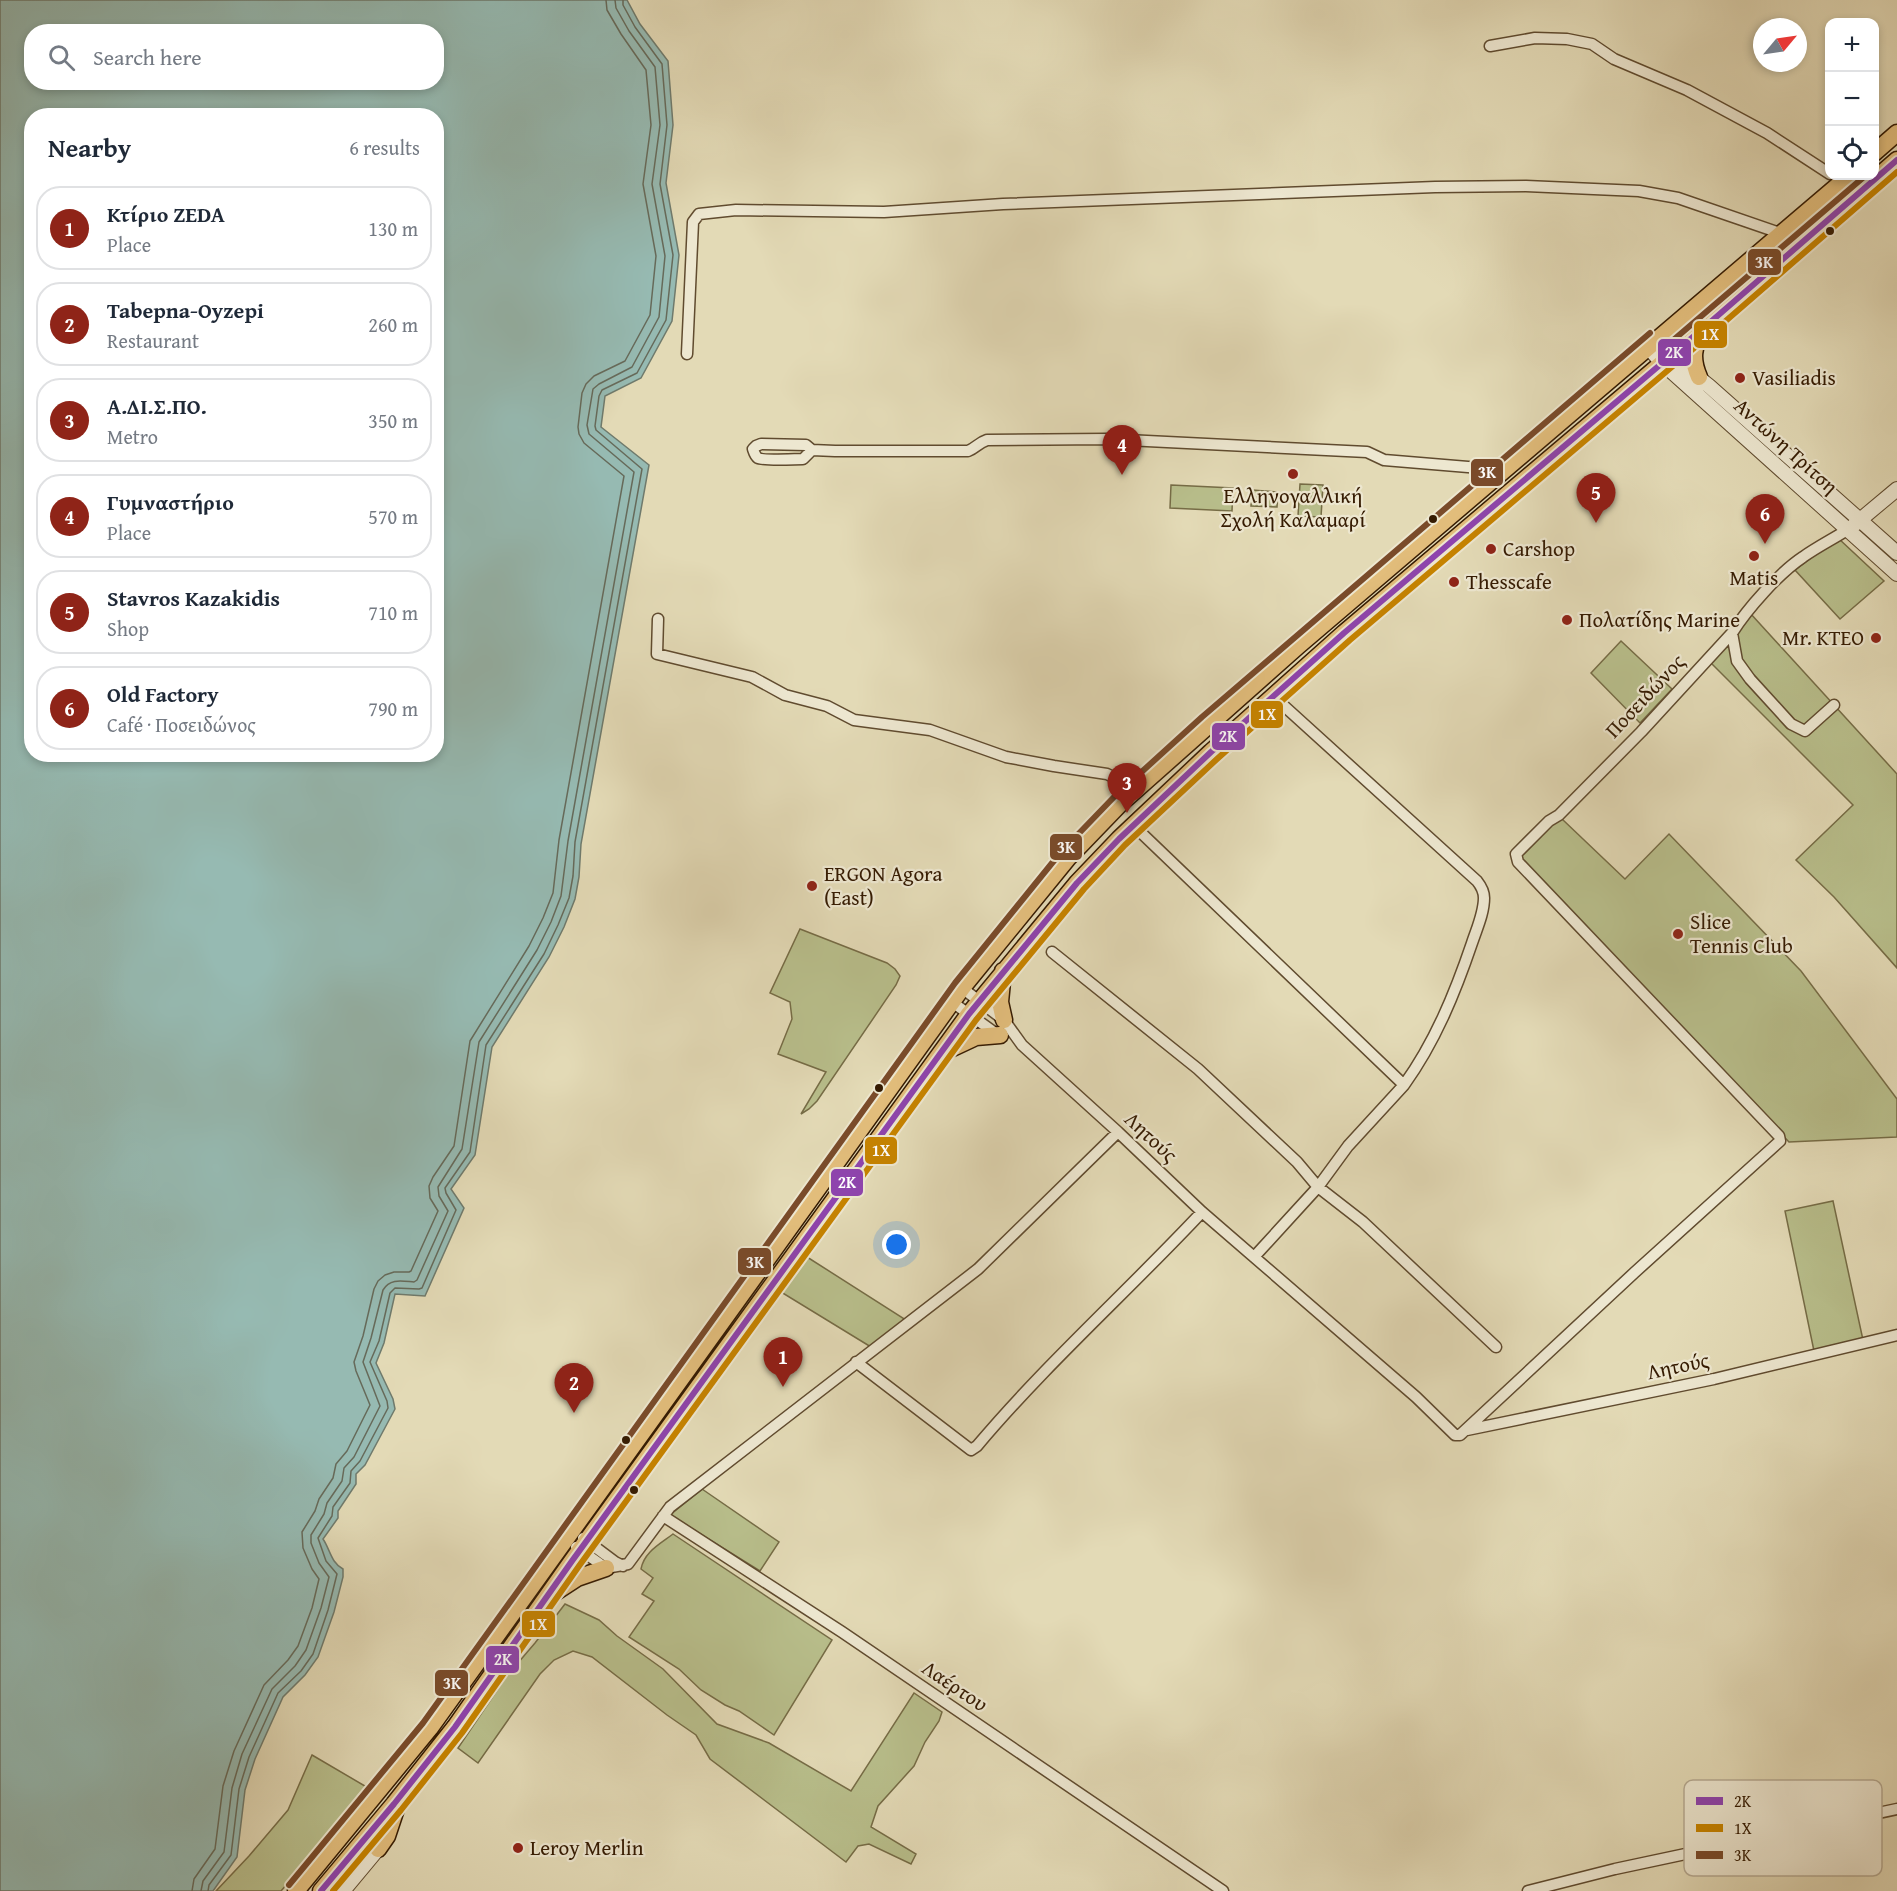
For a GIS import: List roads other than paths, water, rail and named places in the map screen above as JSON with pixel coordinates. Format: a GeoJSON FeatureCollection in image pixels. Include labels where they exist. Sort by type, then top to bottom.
{"type":"FeatureCollection","features":[{"type":"Feature","properties":{"kind":"main road"},"geometry":{"type":"LineString","coordinates":[[1879,149],[1897,133]]}},
{"type":"Feature","properties":{"kind":"main road"},"geometry":{"type":"LineString","coordinates":[[321,1891],[404,1792],[454,1727],[974,1007],[1077,883],[1133,825],[1273,696],[1897,160]]}},
{"type":"Feature","properties":{"kind":"main road"},"geometry":{"type":"LineString","coordinates":[[296,1891],[417,1746],[957,995],[1068,858],[1137,789],[1298,646],[1780,233],[1835,180]]}},
{"type":"Feature","properties":{"kind":"main road"},"geometry":{"type":"LineString","coordinates":[[1699,377],[1694,364],[1694,352],[1696,342],[1707,325]]}},
{"type":"Feature","properties":{"kind":"main road"},"geometry":{"type":"LineString","coordinates":[[940,1053],[969,1039],[1002,1028],[1000,1002],[1003,971]]}},
{"type":"Feature","properties":{"kind":"main road"},"geometry":{"type":"LineString","coordinates":[[548,1596],[577,1578],[606,1568]]}},
{"type":"Feature","properties":{"kind":"main road"},"geometry":{"type":"LineString","coordinates":[[378,1849],[387,1836],[395,1810],[404,1792]]}},
{"type":"Feature","properties":{"kind":"street"},"geometry":{"type":"LineString","coordinates":[[1490,46],[1535,38],[1567,39],[1592,44],[1614,59],[1687,90],[1767,133],[1825,169]]}},
{"type":"Feature","properties":{"kind":"street"},"geometry":{"type":"LineString","coordinates":[[687,354],[693,222],[699,214],[709,212],[736,210],[884,212],[1050,202],[1435,187],[1526,186],[1639,191],[1678,198],[1780,233]]}},
{"type":"Feature","properties":{"kind":"street","name":"Αντώνη Τρίτση"},"geometry":{"type":"LineString","coordinates":[[1652,343],[1847,530],[1897,574]]}},
{"type":"Feature","properties":{"kind":"street","name":"Αντώνη Τρίτση"},"geometry":{"type":"LineString","coordinates":[[1666,358],[1699,377],[1897,553]]}},
{"type":"Feature","properties":{"kind":"street"},"geometry":{"type":"LineString","coordinates":[[812,450],[968,451],[987,440],[1107,439],[1367,452],[1384,460],[1504,470]]}},
{"type":"Feature","properties":{"kind":"street","name":"Ποσειδώνος"},"geometry":{"type":"LineString","coordinates":[[1466,1431],[1781,1139],[1518,862],[1517,851],[1549,821],[1559,815],[1633,741],[1788,569],[1861,520],[1897,489]]}},
{"type":"Feature","properties":{"kind":"street"},"geometry":{"type":"LineString","coordinates":[[658,619],[657,654],[752,677],[785,695],[827,706],[854,720],[930,730],[1006,757],[1107,774],[1137,789]]}},
{"type":"Feature","properties":{"kind":"street"},"geometry":{"type":"LineString","coordinates":[[1732,633],[1737,660],[1750,679],[1791,724],[1804,732],[1834,705]]}},
{"type":"Feature","properties":{"kind":"street"},"geometry":{"type":"LineString","coordinates":[[1254,1257],[1318,1187],[1348,1146],[1404,1085],[1416,1068],[1440,1025],[1458,982],[1481,918],[1485,899],[1484,892],[1477,881],[1273,696]]}},
{"type":"Feature","properties":{"kind":"street"},"geometry":{"type":"LineString","coordinates":[[1133,825],[1404,1085]]}},
{"type":"Feature","properties":{"kind":"street"},"geometry":{"type":"LineString","coordinates":[[1052,952],[1198,1069],[1297,1161],[1318,1187],[1363,1222],[1496,1347]]}},
{"type":"Feature","properties":{"kind":"street","name":"Λητούς"},"geometry":{"type":"LineString","coordinates":[[957,995],[1022,1045],[1202,1212],[1408,1390],[1455,1435],[1714,1379],[1897,1335]]}},
{"type":"Feature","properties":{"kind":"street","name":"Λητούς"},"geometry":{"type":"LineString","coordinates":[[957,995],[1022,1045]]}},
{"type":"Feature","properties":{"kind":"street"},"geometry":{"type":"LineString","coordinates":[[584,1546],[606,1568],[623,1566],[631,1560],[663,1516],[677,1501],[978,1269],[1118,1132]]}},
{"type":"Feature","properties":{"kind":"street"},"geometry":{"type":"LineString","coordinates":[[856,1362],[972,1450],[1012,1404],[1202,1212]]}},
{"type":"Feature","properties":{"kind":"street","name":"Λαέρτου"},"geometry":{"type":"LineString","coordinates":[[663,1516],[842,1632],[1223,1891]]}},
{"type":"Feature","properties":{"kind":"street"},"geometry":{"type":"LineString","coordinates":[[569,1536],[623,1566]]}},
{"type":"Feature","properties":{"kind":"street"},"geometry":{"type":"LineString","coordinates":[[1882,1812],[1897,1809]]}},
{"type":"Feature","properties":{"kind":"street"},"geometry":{"type":"LineString","coordinates":[[344,1891],[378,1849]]}},
{"type":"Feature","properties":{"kind":"street"},"geometry":{"type":"LineString","coordinates":[[1528,1891],[1684,1855]]}},
{"type":"Feature","properties":{"kind":"water"},"geometry":{"type":"Polygon","coordinates":[[[0,0],[627,0],[640,24],[668,61],[673,125],[666,183],[679,255],[672,321],[641,378],[605,396],[601,427],[649,465],[581,844],[575,899],[549,957],[492,1047],[475,1155],[451,1189],[464,1208],[425,1296],[395,1294],[384,1343],[376,1363],[393,1399],[395,1409],[365,1465],[356,1474],[356,1484],[338,1511],[338,1518],[323,1539],[333,1560],[343,1569],[334,1612],[318,1657],[305,1675],[283,1697],[255,1759],[245,1790],[237,1857],[213,1891],[0,1891],[0,0]]]}},
{"type":"Feature","properties":{"kind":"place","name":"Vasiliadis"},"geometry":{"type":"Point","coordinates":[1740,378]}},
{"type":"Feature","properties":{"kind":"place","name":"Ελληνογαλλική Σχολή Καλαμαρί"},"geometry":{"type":"Point","coordinates":[1293,474]}},
{"type":"Feature","properties":{"kind":"place","name":"Γυμναστήριο"},"geometry":{"type":"Point","coordinates":[1122,475]}},
{"type":"Feature","properties":{"kind":"place","name":"Stavros Kazakidis"},"geometry":{"type":"Point","coordinates":[1596,523]}},
{"type":"Feature","properties":{"kind":"place","name":"Old Factory"},"geometry":{"type":"Point","coordinates":[1765,544]}},
{"type":"Feature","properties":{"kind":"place","name":"Carshop"},"geometry":{"type":"Point","coordinates":[1491,549]}},
{"type":"Feature","properties":{"kind":"place","name":"Matis"},"geometry":{"type":"Point","coordinates":[1754,556]}},
{"type":"Feature","properties":{"kind":"place","name":"Thesscafe"},"geometry":{"type":"Point","coordinates":[1454,582]}},
{"type":"Feature","properties":{"kind":"place","name":"Πολατίδης Marine"},"geometry":{"type":"Point","coordinates":[1567,620]}},
{"type":"Feature","properties":{"kind":"place","name":"Mr. KTEO"},"geometry":{"type":"Point","coordinates":[1876,638]}},
{"type":"Feature","properties":{"kind":"place","name":"Α.ΔΙ.Σ.ΠΟ."},"geometry":{"type":"Point","coordinates":[1127,813]}},
{"type":"Feature","properties":{"kind":"place","name":"ERGON Agora (East)"},"geometry":{"type":"Point","coordinates":[812,886]}},
{"type":"Feature","properties":{"kind":"place","name":"Slice Tennis Club"},"geometry":{"type":"Point","coordinates":[1678,934]}},
{"type":"Feature","properties":{"kind":"place","name":"Κτίριο ZEDA"},"geometry":{"type":"Point","coordinates":[783,1387]}},
{"type":"Feature","properties":{"kind":"place","name":"Tabepna-Oyzepi"},"geometry":{"type":"Point","coordinates":[574,1413]}},
{"type":"Feature","properties":{"kind":"place","name":"Leroy Merlin"},"geometry":{"type":"Point","coordinates":[518,1848]}}]}
